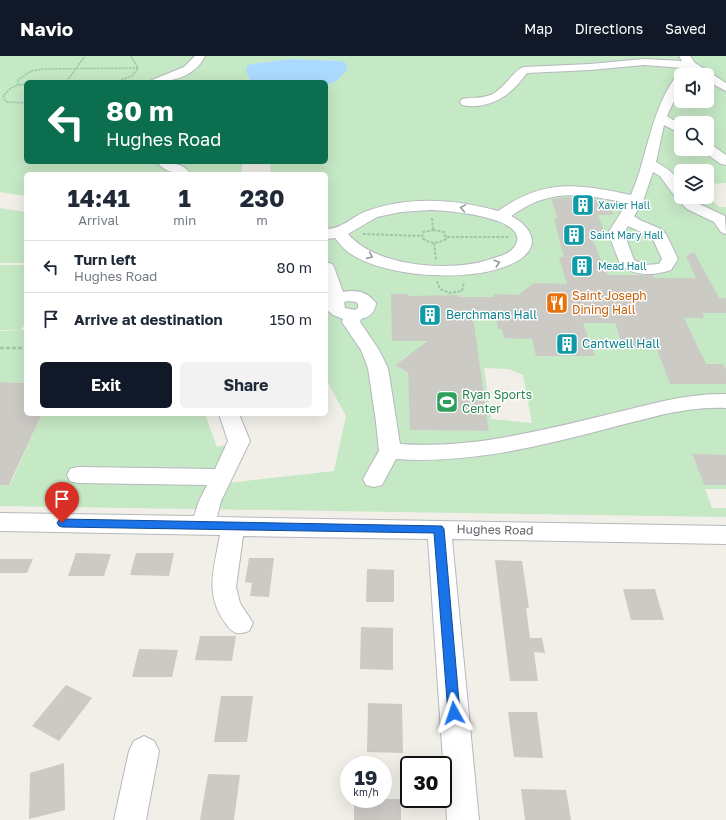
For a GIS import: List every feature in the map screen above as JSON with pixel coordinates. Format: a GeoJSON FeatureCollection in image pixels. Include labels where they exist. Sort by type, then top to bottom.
{"type":"FeatureCollection","features":[{"type":"Feature","properties":{"kind":"street"},"geometry":{"type":"LineString","coordinates":[[162,80],[176,75],[194,65],[199,60],[200,56]]}},
{"type":"Feature","properties":{"kind":"street"},"geometry":{"type":"LineString","coordinates":[[627,216],[636,201],[649,164],[653,140],[660,117],[687,60]]}},
{"type":"Feature","properties":{"kind":"street"},"geometry":{"type":"LineString","coordinates":[[466,102],[485,102],[492,100],[505,92],[524,70],[590,67],[644,62],[687,60],[726,88]]}},
{"type":"Feature","properties":{"kind":"street"},"geometry":{"type":"LineString","coordinates":[[660,117],[674,126]]}},
{"type":"Feature","properties":{"kind":"street"},"geometry":{"type":"LineString","coordinates":[[714,153],[726,161]]}},
{"type":"Feature","properties":{"kind":"street"},"geometry":{"type":"LineString","coordinates":[[167,164],[181,172]]}},
{"type":"Feature","properties":{"kind":"street"},"geometry":{"type":"LineString","coordinates":[[649,164],[665,173],[674,185]]}},
{"type":"Feature","properties":{"kind":"street"},"geometry":{"type":"LineString","coordinates":[[501,216],[529,198],[562,190],[609,195],[636,201]]}},
{"type":"Feature","properties":{"kind":"street"},"geometry":{"type":"LineString","coordinates":[[690,204],[724,222]]}},
{"type":"Feature","properties":{"kind":"street"},"geometry":{"type":"LineString","coordinates":[[411,206],[446,206],[501,216],[516,224],[523,233],[525,240],[522,248],[514,256],[485,266],[451,270],[418,268],[387,262],[355,249],[332,234],[371,214],[393,208],[411,206]]}},
{"type":"Feature","properties":{"kind":"street"},"geometry":{"type":"LineString","coordinates":[[328,274],[339,310],[351,322],[370,350],[378,368],[390,451],[374,479]]}},
{"type":"Feature","properties":{"kind":"street"},"geometry":{"type":"LineString","coordinates":[[390,451],[415,454],[454,452],[526,442],[691,401],[726,401]]}},
{"type":"Feature","properties":{"kind":"street"},"geometry":{"type":"LineString","coordinates":[[203,524],[210,501],[239,441],[230,416]]}},
{"type":"Feature","properties":{"kind":"street"},"geometry":{"type":"LineString","coordinates":[[78,475],[222,477]]}},
{"type":"Feature","properties":{"kind":"street","name":"Hughes Road"},"geometry":{"type":"LineString","coordinates":[[0,522],[203,524],[726,535]]}},
{"type":"Feature","properties":{"kind":"street"},"geometry":{"type":"LineString","coordinates":[[233,525],[224,587],[228,607],[240,623]]}},
{"type":"Feature","properties":{"kind":"street"},"geometry":{"type":"LineString","coordinates":[[439,529],[464,820]]}},
{"type":"Feature","properties":{"kind":"street"},"geometry":{"type":"LineString","coordinates":[[130,820],[144,751]]}},
{"type":"Feature","properties":{"kind":"path"},"geometry":{"type":"LineString","coordinates":[[67,80],[85,56]]}},
{"type":"Feature","properties":{"kind":"path"},"geometry":{"type":"LineString","coordinates":[[131,56],[138,68]]}},
{"type":"Feature","properties":{"kind":"path"},"geometry":{"type":"LineString","coordinates":[[18,85],[20,82],[18,80],[30,71],[44,69],[138,68]]}},
{"type":"Feature","properties":{"kind":"path"},"geometry":{"type":"LineString","coordinates":[[124,80],[137,72],[138,68]]}},
{"type":"Feature","properties":{"kind":"path"},"geometry":{"type":"LineString","coordinates":[[24,84],[11,88],[3,96],[6,102],[24,103]]}},
{"type":"Feature","properties":{"kind":"path"},"geometry":{"type":"LineString","coordinates":[[421,236],[423,232],[433,230],[444,232],[447,236],[524,237]]}},
{"type":"Feature","properties":{"kind":"path"},"geometry":{"type":"LineString","coordinates":[[332,234],[421,236]]}},
{"type":"Feature","properties":{"kind":"path"},"geometry":{"type":"LineString","coordinates":[[421,236],[423,240],[434,243],[444,240],[447,236]]}},
{"type":"Feature","properties":{"kind":"path"},"geometry":{"type":"LineString","coordinates":[[0,348],[24,348]]}},
{"type":"Feature","properties":{"kind":"green space"},"geometry":{"type":"Polygon","coordinates":[[[0,56],[726,56],[726,183],[714,184],[714,164],[674,164],[674,204],[714,204],[714,202],[719,207],[726,207],[726,369],[723,364],[662,363],[670,384],[726,384],[726,455],[692,455],[704,485],[726,485],[726,489],[705,489],[712,508],[726,508],[726,517],[0,506],[0,485],[10,485],[41,416],[206,416],[217,447],[249,440],[228,483],[334,471],[346,416],[328,383],[328,172],[271,172],[270,166],[270,164],[328,164],[328,84],[337,81],[341,61],[291,59],[252,64],[247,74],[251,80],[24,80],[24,164],[243,164],[242,172],[24,172],[24,196],[0,192],[0,56]],[[620,335],[698,347],[692,335],[620,335]],[[409,354],[395,365],[408,373],[411,430],[489,431],[478,355],[409,354]],[[484,368],[491,419],[532,423],[523,375],[508,369],[484,368]]]}},
{"type":"Feature","properties":{"kind":"green space"},"geometry":{"type":"Polygon","coordinates":[[[0,208],[24,212],[24,263],[0,263],[0,208]]]}},
{"type":"Feature","properties":{"kind":"green space"},"geometry":{"type":"Polygon","coordinates":[[[0,265],[24,265],[24,325],[21,330],[0,330],[0,265]]]}},
{"type":"Feature","properties":{"kind":"green space"},"geometry":{"type":"Polygon","coordinates":[[[24,330],[24,383],[0,382],[0,331],[24,330]]]}},
{"type":"Feature","properties":{"kind":"water"},"geometry":{"type":"Polygon","coordinates":[[[291,59],[341,61],[346,63],[347,69],[337,81],[328,84],[328,80],[251,80],[247,74],[246,68],[248,65],[291,59]]]}},
{"type":"Feature","properties":{"kind":"building"},"geometry":{"type":"Polygon","coordinates":[[[567,197],[607,201],[614,215],[598,215],[605,233],[590,233],[607,275],[653,275],[654,278],[696,278],[686,256],[694,252],[719,298],[726,298],[726,313],[702,313],[704,318],[684,318],[706,364],[723,364],[726,369],[726,384],[670,384],[656,347],[623,347],[615,323],[583,323],[595,356],[536,356],[532,339],[504,338],[502,329],[498,329],[496,317],[473,317],[489,431],[410,430],[408,373],[395,365],[428,341],[392,341],[391,294],[408,294],[408,296],[458,295],[458,297],[494,297],[494,294],[518,295],[534,283],[567,284],[559,257],[564,257],[554,219],[558,219],[551,199],[567,197]]]}},
{"type":"Feature","properties":{"kind":"building"},"geometry":{"type":"Polygon","coordinates":[[[0,382],[24,383],[24,416],[41,416],[9,485],[0,485],[0,382]]]}},
{"type":"Feature","properties":{"kind":"building"},"geometry":{"type":"Polygon","coordinates":[[[692,454],[726,455],[726,485],[704,485],[692,454]]]}},
{"type":"Feature","properties":{"kind":"building"},"geometry":{"type":"Polygon","coordinates":[[[76,553],[111,554],[104,576],[68,576],[76,553]]]}},
{"type":"Feature","properties":{"kind":"building"},"geometry":{"type":"Polygon","coordinates":[[[136,553],[174,553],[169,576],[130,575],[136,553]]]}},
{"type":"Feature","properties":{"kind":"building"},"geometry":{"type":"Polygon","coordinates":[[[249,558],[274,558],[269,597],[250,596],[252,583],[245,582],[249,558]]]}},
{"type":"Feature","properties":{"kind":"building"},"geometry":{"type":"Polygon","coordinates":[[[0,559],[33,559],[27,573],[0,573],[0,559]]]}},
{"type":"Feature","properties":{"kind":"building"},"geometry":{"type":"Polygon","coordinates":[[[495,560],[522,561],[529,608],[526,608],[530,638],[542,638],[545,653],[534,652],[538,681],[510,681],[495,560]]]}},
{"type":"Feature","properties":{"kind":"building"},"geometry":{"type":"Polygon","coordinates":[[[367,569],[394,570],[394,602],[366,602],[367,569]]]}},
{"type":"Feature","properties":{"kind":"building"},"geometry":{"type":"Polygon","coordinates":[[[623,589],[655,589],[664,620],[631,620],[623,589]]]}},
{"type":"Feature","properties":{"kind":"building"},"geometry":{"type":"Polygon","coordinates":[[[361,627],[393,628],[393,670],[360,669],[361,627]]]}},
{"type":"Feature","properties":{"kind":"building"},"geometry":{"type":"Polygon","coordinates":[[[200,636],[236,636],[232,661],[195,660],[200,636]]]}},
{"type":"Feature","properties":{"kind":"building"},"geometry":{"type":"Polygon","coordinates":[[[139,649],[178,650],[172,677],[132,677],[139,649]]]}},
{"type":"Feature","properties":{"kind":"building"},"geometry":{"type":"Polygon","coordinates":[[[66,685],[92,698],[59,741],[32,726],[66,685]]]}},
{"type":"Feature","properties":{"kind":"building"},"geometry":{"type":"Polygon","coordinates":[[[221,696],[253,696],[247,742],[214,742],[221,696]]]}},
{"type":"Feature","properties":{"kind":"building"},"geometry":{"type":"Polygon","coordinates":[[[368,703],[402,704],[403,753],[367,752],[368,703]]]}},
{"type":"Feature","properties":{"kind":"building"},"geometry":{"type":"Polygon","coordinates":[[[508,712],[537,712],[543,758],[514,757],[508,712]]]}},
{"type":"Feature","properties":{"kind":"building"},"geometry":{"type":"Polygon","coordinates":[[[64,763],[65,810],[29,819],[30,773],[64,763]]]}},
{"type":"Feature","properties":{"kind":"building"},"geometry":{"type":"Polygon","coordinates":[[[208,774],[240,775],[234,820],[200,820],[208,774]]]}},
{"type":"Feature","properties":{"kind":"building"},"geometry":{"type":"Polygon","coordinates":[[[521,789],[566,790],[571,820],[525,820],[521,789]]]}},
{"type":"Feature","properties":{"kind":"building"},"geometry":{"type":"Polygon","coordinates":[[[392,799],[400,799],[401,820],[354,820],[354,808],[392,808],[392,799]]]}},
{"type":"Feature","properties":{"kind":"place","name":"Xavier Hall"},"geometry":{"type":"Point","coordinates":[583,205]}},
{"type":"Feature","properties":{"kind":"place","name":"Saint Mary Hall"},"geometry":{"type":"Point","coordinates":[574,235]}},
{"type":"Feature","properties":{"kind":"place","name":"Mead Hall"},"geometry":{"type":"Point","coordinates":[582,266]}},
{"type":"Feature","properties":{"kind":"place","name":"Saint Joseph Dining Hall"},"geometry":{"type":"Point","coordinates":[557,303]}},
{"type":"Feature","properties":{"kind":"place","name":"Berchmans Hall"},"geometry":{"type":"Point","coordinates":[430,315]}},
{"type":"Feature","properties":{"kind":"place","name":"Cantwell Hall"},"geometry":{"type":"Point","coordinates":[567,344]}},
{"type":"Feature","properties":{"kind":"place","name":"Ryan Sports Center"},"geometry":{"type":"Point","coordinates":[447,402]}},
{"type":"Feature","properties":{"kind":"route"},"geometry":{"type":"LineString","coordinates":[[62,523],[203,524],[439,529],[454,713]]}}]}
